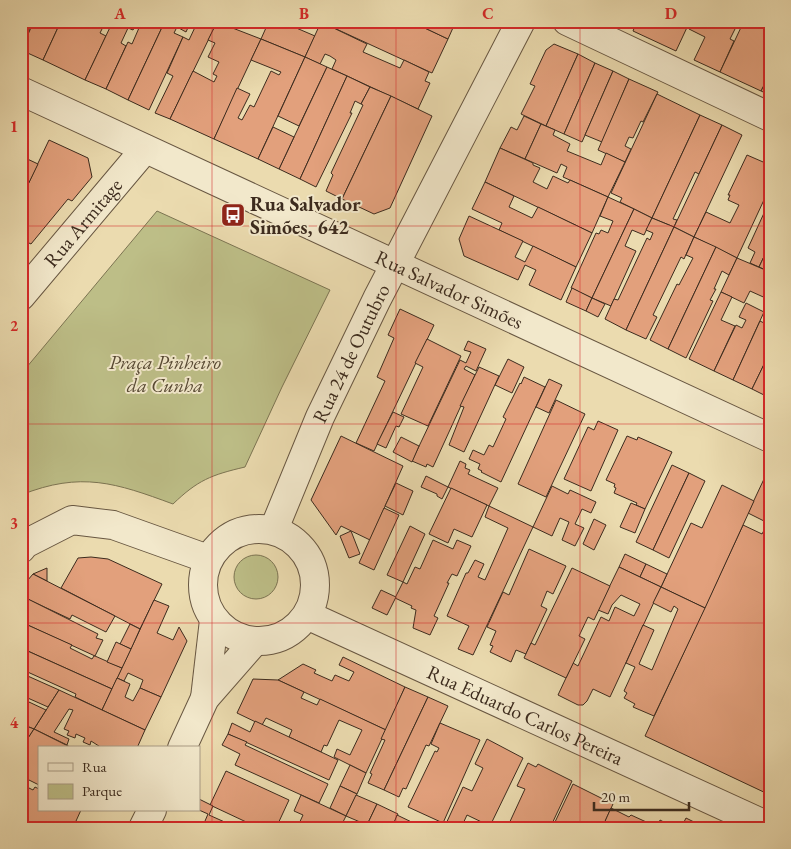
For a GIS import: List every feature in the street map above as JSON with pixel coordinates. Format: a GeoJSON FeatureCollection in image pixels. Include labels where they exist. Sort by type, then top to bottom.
{"type":"FeatureCollection","features":[{"type":"Feature","properties":{"kind":"street","name":"Rua 24 de Outubro"},"geometry":{"type":"LineString","coordinates":[[274,529],[320,417],[521,21]]}},
{"type":"Feature","properties":{"kind":"street"},"geometry":{"type":"LineString","coordinates":[[567,21],[770,117]]}},
{"type":"Feature","properties":{"kind":"street","name":"Rua Salvador Simões"},"geometry":{"type":"LineString","coordinates":[[21,91],[770,438]]}},
{"type":"Feature","properties":{"kind":"street","name":"Rua Armitage"},"geometry":{"type":"LineString","coordinates":[[21,296],[145,149]]}},
{"type":"Feature","properties":{"kind":"street"},"geometry":{"type":"LineString","coordinates":[[21,549],[25,544],[72,520],[113,525],[208,559]]}},
{"type":"Feature","properties":{"kind":"street"},"geometry":{"type":"LineString","coordinates":[[255,528],[274,529],[298,542],[312,564],[316,590],[308,615],[294,630],[275,640],[254,642],[232,635],[214,620],[204,601],[202,580],[208,559],[220,544],[236,532],[255,528]]}},
{"type":"Feature","properties":{"kind":"street","name":"Rua Eduardo Carlos Pereira"},"geometry":{"type":"LineString","coordinates":[[308,615],[770,827]]}},
{"type":"Feature","properties":{"kind":"street"},"geometry":{"type":"LineString","coordinates":[[205,698],[214,620]]}},
{"type":"Feature","properties":{"kind":"street"},"geometry":{"type":"LineString","coordinates":[[183,746],[205,698],[254,642]]}},
{"type":"Feature","properties":{"kind":"street"},"geometry":{"type":"LineString","coordinates":[[144,828],[151,812]]}},
{"type":"Feature","properties":{"kind":"green space","name":"Praça Pinheiro da Cunha"},"geometry":{"type":"Polygon","coordinates":[[[157,211],[330,290],[245,467],[206,479],[190,489],[173,504],[134,490],[98,483],[62,483],[21,495],[21,374],[157,211]]]}},
{"type":"Feature","properties":{"kind":"green space"},"geometry":{"type":"Polygon","coordinates":[[[256,555],[268,559],[274,565],[278,577],[274,589],[268,595],[256,599],[244,595],[238,589],[234,577],[238,565],[244,559],[256,555]]]}},
{"type":"Feature","properties":{"kind":"building"},"geometry":{"type":"Polygon","coordinates":[[[21,21],[34,21],[21,48],[21,21]]]}},
{"type":"Feature","properties":{"kind":"building"},"geometry":{"type":"Polygon","coordinates":[[[34,21],[61,21],[43,60],[21,50],[34,21]]]}},
{"type":"Feature","properties":{"kind":"building"},"geometry":{"type":"Polygon","coordinates":[[[61,21],[106,21],[100,33],[106,36],[85,80],[43,60],[61,21]]]}},
{"type":"Feature","properties":{"kind":"building"},"geometry":{"type":"Polygon","coordinates":[[[113,21],[138,21],[133,30],[128,28],[121,43],[126,46],[106,89],[85,80],[113,21]]]}},
{"type":"Feature","properties":{"kind":"building"},"geometry":{"type":"Polygon","coordinates":[[[142,21],[165,21],[128,100],[106,89],[128,42],[132,44],[142,21]]]}},
{"type":"Feature","properties":{"kind":"building"},"geometry":{"type":"Polygon","coordinates":[[[165,21],[191,21],[186,32],[177,27],[174,33],[183,37],[149,110],[128,100],[165,21]]]}},
{"type":"Feature","properties":{"kind":"building"},"geometry":{"type":"Polygon","coordinates":[[[193,21],[217,22],[170,119],[155,113],[173,76],[167,73],[183,37],[189,40],[197,23],[193,21]]]}},
{"type":"Feature","properties":{"kind":"building"},"geometry":{"type":"Polygon","coordinates":[[[218,21],[239,21],[235,29],[218,21]]]}},
{"type":"Feature","properties":{"kind":"building"},"geometry":{"type":"Polygon","coordinates":[[[269,21],[280,21],[315,36],[305,57],[261,39],[269,21]]]}},
{"type":"Feature","properties":{"kind":"building"},"geometry":{"type":"Polygon","coordinates":[[[322,21],[399,21],[404,24],[405,21],[410,21],[448,39],[432,73],[322,21]]]}},
{"type":"Feature","properties":{"kind":"building"},"geometry":{"type":"Polygon","coordinates":[[[410,21],[456,21],[448,39],[410,21]]]}},
{"type":"Feature","properties":{"kind":"building"},"geometry":{"type":"Polygon","coordinates":[[[613,21],[632,21],[629,28],[613,21]]]}},
{"type":"Feature","properties":{"kind":"building"},"geometry":{"type":"Polygon","coordinates":[[[637,21],[690,21],[676,51],[633,31],[637,21]]]}},
{"type":"Feature","properties":{"kind":"building"},"geometry":{"type":"Polygon","coordinates":[[[693,21],[739,21],[730,39],[734,41],[720,72],[694,60],[705,37],[689,29],[693,21]]]}},
{"type":"Feature","properties":{"kind":"building"},"geometry":{"type":"Polygon","coordinates":[[[744,21],[770,21],[770,74],[761,91],[720,72],[744,21]]]}},
{"type":"Feature","properties":{"kind":"building"},"geometry":{"type":"Polygon","coordinates":[[[217,22],[261,39],[214,139],[170,119],[193,71],[214,82],[217,76],[213,74],[219,62],[208,57],[215,43],[208,40],[217,22]]]}},
{"type":"Feature","properties":{"kind":"building"},"geometry":{"type":"Polygon","coordinates":[[[321,22],[367,44],[363,52],[400,68],[404,60],[429,72],[425,81],[430,83],[418,109],[332,69],[336,60],[330,56],[325,54],[320,64],[305,57],[321,22]]]}},
{"type":"Feature","properties":{"kind":"building"},"geometry":{"type":"Polygon","coordinates":[[[261,39],[305,57],[258,159],[214,139],[237,88],[250,94],[238,118],[242,120],[250,105],[254,107],[271,71],[279,75],[281,72],[251,60],[261,39]]]}},
{"type":"Feature","properties":{"kind":"building"},"geometry":{"type":"Polygon","coordinates":[[[554,44],[578,54],[546,126],[521,114],[535,86],[530,84],[546,50],[554,44]]]}},
{"type":"Feature","properties":{"kind":"building"},"geometry":{"type":"Polygon","coordinates":[[[578,54],[595,63],[564,134],[546,126],[578,54]]]}},
{"type":"Feature","properties":{"kind":"building"},"geometry":{"type":"Polygon","coordinates":[[[305,57],[327,67],[299,126],[278,116],[305,57]]]}},
{"type":"Feature","properties":{"kind":"building"},"geometry":{"type":"Polygon","coordinates":[[[595,63],[613,71],[582,142],[564,134],[595,63]]]}},
{"type":"Feature","properties":{"kind":"building"},"geometry":{"type":"Polygon","coordinates":[[[327,67],[347,76],[300,179],[279,169],[327,67]]]}},
{"type":"Feature","properties":{"kind":"building"},"geometry":{"type":"Polygon","coordinates":[[[613,71],[629,79],[602,142],[585,135],[613,71]]]}},
{"type":"Feature","properties":{"kind":"building"},"geometry":{"type":"Polygon","coordinates":[[[770,74],[770,95],[761,91],[770,74]]]}},
{"type":"Feature","properties":{"kind":"building"},"geometry":{"type":"Polygon","coordinates":[[[347,76],[370,87],[361,104],[355,101],[350,113],[352,113],[316,187],[300,179],[347,76]]]}},
{"type":"Feature","properties":{"kind":"building"},"geometry":{"type":"Polygon","coordinates":[[[629,79],[658,92],[633,138],[629,137],[625,146],[631,149],[625,162],[598,150],[629,79]]]}},
{"type":"Feature","properties":{"kind":"building"},"geometry":{"type":"Polygon","coordinates":[[[370,87],[391,96],[342,199],[326,191],[333,175],[331,173],[370,87]]]}},
{"type":"Feature","properties":{"kind":"building"},"geometry":{"type":"Polygon","coordinates":[[[657,94],[700,115],[652,218],[620,202],[622,198],[611,193],[657,94]]]}},
{"type":"Feature","properties":{"kind":"building"},"geometry":{"type":"Polygon","coordinates":[[[391,96],[432,116],[390,208],[374,214],[342,199],[391,96]]]}},
{"type":"Feature","properties":{"kind":"building"},"geometry":{"type":"Polygon","coordinates":[[[700,115],[722,125],[699,174],[695,172],[673,219],[677,220],[674,227],[652,218],[700,115]]]}},
{"type":"Feature","properties":{"kind":"building"},"geometry":{"type":"Polygon","coordinates":[[[524,116],[541,124],[525,159],[500,148],[511,127],[517,130],[524,116]]]}},
{"type":"Feature","properties":{"kind":"building"},"geometry":{"type":"Polygon","coordinates":[[[541,124],[555,130],[553,135],[570,144],[567,151],[601,165],[606,153],[625,162],[608,197],[563,177],[567,167],[561,164],[557,173],[525,159],[541,124]]]}},
{"type":"Feature","properties":{"kind":"building"},"geometry":{"type":"Polygon","coordinates":[[[722,125],[742,135],[694,237],[674,227],[722,125]]]}},
{"type":"Feature","properties":{"kind":"building"},"geometry":{"type":"Polygon","coordinates":[[[273,127],[294,137],[279,169],[258,159],[273,127]]]}},
{"type":"Feature","properties":{"kind":"building"},"geometry":{"type":"Polygon","coordinates":[[[49,140],[88,158],[92,177],[72,201],[68,199],[31,244],[21,239],[21,199],[49,140]]]}},
{"type":"Feature","properties":{"kind":"building"},"geometry":{"type":"Polygon","coordinates":[[[500,148],[540,168],[533,182],[547,189],[553,176],[568,183],[570,180],[608,197],[592,233],[485,182],[500,148]]]}},
{"type":"Feature","properties":{"kind":"building"},"geometry":{"type":"Polygon","coordinates":[[[747,155],[770,165],[770,187],[737,258],[694,237],[706,212],[730,223],[739,205],[728,200],[730,195],[728,195],[747,155]]]}},
{"type":"Feature","properties":{"kind":"building"},"geometry":{"type":"Polygon","coordinates":[[[21,156],[38,164],[21,199],[21,156]]]}},
{"type":"Feature","properties":{"kind":"building"},"geometry":{"type":"Polygon","coordinates":[[[485,182],[514,196],[509,207],[532,218],[538,207],[592,233],[576,267],[499,230],[502,223],[472,209],[485,182]]]}},
{"type":"Feature","properties":{"kind":"building"},"geometry":{"type":"Polygon","coordinates":[[[608,197],[634,209],[592,298],[571,288],[596,233],[599,234],[601,230],[608,233],[613,221],[600,216],[608,197]]]}},
{"type":"Feature","properties":{"kind":"building"},"geometry":{"type":"Polygon","coordinates":[[[770,200],[770,244],[759,267],[750,263],[755,252],[748,248],[770,200]]]}},
{"type":"Feature","properties":{"kind":"building"},"geometry":{"type":"Polygon","coordinates":[[[634,209],[652,218],[644,235],[632,230],[625,246],[636,251],[611,306],[592,298],[634,209]]]}},
{"type":"Feature","properties":{"kind":"building"},"geometry":{"type":"Polygon","coordinates":[[[469,216],[523,241],[515,257],[525,262],[533,246],[576,267],[561,300],[529,285],[536,270],[525,265],[518,280],[464,256],[459,239],[469,216]]]}},
{"type":"Feature","properties":{"kind":"building"},"geometry":{"type":"Polygon","coordinates":[[[652,218],[674,227],[626,330],[605,319],[614,299],[618,300],[647,238],[650,240],[653,233],[646,230],[652,218]]]}},
{"type":"Feature","properties":{"kind":"building"},"geometry":{"type":"Polygon","coordinates":[[[674,227],[694,237],[684,259],[681,257],[653,315],[657,317],[646,339],[626,330],[674,227]]]}},
{"type":"Feature","properties":{"kind":"building"},"geometry":{"type":"Polygon","coordinates":[[[694,237],[716,247],[668,349],[650,340],[677,284],[679,285],[693,258],[686,255],[694,237]]]}},
{"type":"Feature","properties":{"kind":"building"},"geometry":{"type":"Polygon","coordinates":[[[770,244],[770,272],[759,267],[770,244]]]}},
{"type":"Feature","properties":{"kind":"building"},"geometry":{"type":"Polygon","coordinates":[[[716,247],[737,258],[729,275],[722,271],[710,300],[713,301],[686,358],[668,349],[716,247]]]}},
{"type":"Feature","properties":{"kind":"building"},"geometry":{"type":"Polygon","coordinates":[[[737,258],[770,272],[770,300],[750,291],[744,303],[721,292],[737,258]]]}},
{"type":"Feature","properties":{"kind":"building"},"geometry":{"type":"Polygon","coordinates":[[[572,288],[592,298],[586,311],[566,302],[572,288]]]}},
{"type":"Feature","properties":{"kind":"building"},"geometry":{"type":"Polygon","coordinates":[[[721,292],[732,297],[721,320],[735,326],[714,371],[689,359],[721,292]]]}},
{"type":"Feature","properties":{"kind":"building"},"geometry":{"type":"Polygon","coordinates":[[[592,298],[605,304],[598,317],[586,311],[592,298]]]}},
{"type":"Feature","properties":{"kind":"building"},"geometry":{"type":"Polygon","coordinates":[[[746,303],[764,312],[733,380],[714,371],[736,325],[742,328],[746,320],[739,317],[746,303]]]}},
{"type":"Feature","properties":{"kind":"building"},"geometry":{"type":"Polygon","coordinates":[[[400,309],[434,325],[374,451],[356,443],[385,381],[377,377],[394,338],[388,335],[400,309]]]}},
{"type":"Feature","properties":{"kind":"building"},"geometry":{"type":"Polygon","coordinates":[[[760,321],[770,326],[770,352],[752,389],[733,380],[760,321]]]}},
{"type":"Feature","properties":{"kind":"building"},"geometry":{"type":"Polygon","coordinates":[[[427,339],[461,356],[428,426],[401,414],[423,367],[415,363],[427,339]]]}},
{"type":"Feature","properties":{"kind":"building"},"geometry":{"type":"Polygon","coordinates":[[[468,341],[486,349],[476,371],[466,366],[464,369],[475,375],[433,467],[427,464],[426,467],[412,461],[460,360],[466,363],[471,352],[464,350],[468,341]]]}},
{"type":"Feature","properties":{"kind":"building"},"geometry":{"type":"Polygon","coordinates":[[[770,352],[770,398],[752,389],[770,352]]]}},
{"type":"Feature","properties":{"kind":"building"},"geometry":{"type":"Polygon","coordinates":[[[508,359],[524,367],[512,393],[495,385],[508,359]]]}},
{"type":"Feature","properties":{"kind":"building"},"geometry":{"type":"Polygon","coordinates":[[[479,367],[499,376],[464,452],[449,445],[464,407],[460,406],[479,367]]]}},
{"type":"Feature","properties":{"kind":"building"},"geometry":{"type":"Polygon","coordinates":[[[524,377],[545,387],[501,482],[481,472],[478,469],[480,464],[469,459],[473,450],[484,455],[489,445],[493,447],[506,419],[503,417],[524,377]]]}},
{"type":"Feature","properties":{"kind":"building"},"geometry":{"type":"Polygon","coordinates":[[[549,379],[562,385],[549,413],[536,407],[549,379]]]}},
{"type":"Feature","properties":{"kind":"building"},"geometry":{"type":"Polygon","coordinates":[[[556,400],[585,414],[546,497],[518,484],[556,400]]]}},
{"type":"Feature","properties":{"kind":"building"},"geometry":{"type":"Polygon","coordinates":[[[393,412],[404,417],[399,427],[396,426],[386,448],[377,444],[393,412]]]}},
{"type":"Feature","properties":{"kind":"building"},"geometry":{"type":"Polygon","coordinates":[[[598,421],[618,430],[591,491],[564,479],[588,427],[594,430],[598,421]]]}},
{"type":"Feature","properties":{"kind":"building"},"geometry":{"type":"Polygon","coordinates":[[[341,436],[403,466],[370,540],[341,526],[336,535],[311,500],[341,436]]]}},
{"type":"Feature","properties":{"kind":"building"},"geometry":{"type":"Polygon","coordinates":[[[627,436],[637,440],[638,437],[672,452],[645,509],[636,505],[637,503],[614,493],[615,484],[606,480],[627,436]]]}},
{"type":"Feature","properties":{"kind":"building"},"geometry":{"type":"Polygon","coordinates":[[[401,437],[419,446],[412,462],[393,452],[401,437]]]}},
{"type":"Feature","properties":{"kind":"building"},"geometry":{"type":"Polygon","coordinates":[[[460,461],[466,464],[465,468],[470,470],[468,474],[498,488],[489,506],[448,487],[460,461]]]}},
{"type":"Feature","properties":{"kind":"building"},"geometry":{"type":"Polygon","coordinates":[[[672,465],[689,473],[653,550],[636,542],[672,465]]]}},
{"type":"Feature","properties":{"kind":"building"},"geometry":{"type":"Polygon","coordinates":[[[689,473],[705,481],[669,558],[653,550],[689,473]]]}},
{"type":"Feature","properties":{"kind":"building"},"geometry":{"type":"Polygon","coordinates":[[[426,476],[448,487],[442,499],[437,494],[421,487],[426,476]]]}},
{"type":"Feature","properties":{"kind":"building"},"geometry":{"type":"Polygon","coordinates":[[[764,479],[770,482],[770,795],[645,736],[743,525],[762,534],[768,523],[748,513],[764,479]]]}},
{"type":"Feature","properties":{"kind":"building"},"geometry":{"type":"Polygon","coordinates":[[[396,483],[413,491],[403,515],[385,506],[396,483]]]}},
{"type":"Feature","properties":{"kind":"building"},"geometry":{"type":"Polygon","coordinates":[[[722,485],[754,501],[705,608],[661,587],[691,523],[702,528],[722,485]]]}},
{"type":"Feature","properties":{"kind":"building"},"geometry":{"type":"Polygon","coordinates":[[[552,486],[568,494],[570,490],[596,502],[591,513],[582,509],[575,524],[584,528],[575,546],[562,540],[569,522],[560,518],[552,536],[533,527],[552,486]]]}},
{"type":"Feature","properties":{"kind":"building"},"geometry":{"type":"Polygon","coordinates":[[[451,488],[487,505],[472,537],[454,529],[448,543],[429,534],[451,488]]]}},
{"type":"Feature","properties":{"kind":"building"},"geometry":{"type":"Polygon","coordinates":[[[631,503],[645,509],[635,533],[620,527],[631,503]]]}},
{"type":"Feature","properties":{"kind":"building"},"geometry":{"type":"Polygon","coordinates":[[[489,506],[533,527],[473,655],[458,649],[469,626],[447,616],[466,573],[468,573],[475,560],[484,564],[478,577],[485,580],[508,528],[485,517],[489,506]]]}},
{"type":"Feature","properties":{"kind":"building"},"geometry":{"type":"Polygon","coordinates":[[[384,508],[399,515],[374,570],[359,563],[384,508]]]}},
{"type":"Feature","properties":{"kind":"building"},"geometry":{"type":"Polygon","coordinates":[[[594,519],[606,525],[594,550],[583,544],[594,519]]]}},
{"type":"Feature","properties":{"kind":"building"},"geometry":{"type":"Polygon","coordinates":[[[410,526],[425,534],[403,582],[387,575],[410,526]]]}},
{"type":"Feature","properties":{"kind":"building"},"geometry":{"type":"Polygon","coordinates":[[[351,531],[360,554],[349,558],[340,536],[351,531]]]}},
{"type":"Feature","properties":{"kind":"building"},"geometry":{"type":"Polygon","coordinates":[[[433,540],[453,549],[457,540],[471,546],[457,576],[452,574],[447,583],[449,583],[434,616],[438,618],[430,635],[413,628],[416,610],[395,598],[403,582],[407,584],[415,567],[420,569],[433,540]]]}},
{"type":"Feature","properties":{"kind":"building"},"geometry":{"type":"Polygon","coordinates":[[[529,549],[566,566],[553,594],[547,591],[541,606],[547,609],[526,654],[516,650],[511,662],[490,652],[493,646],[490,645],[496,631],[487,627],[503,592],[509,595],[529,549]]]}},
{"type":"Feature","properties":{"kind":"building"},"geometry":{"type":"Polygon","coordinates":[[[625,554],[646,564],[640,577],[619,567],[625,554]]]}},
{"type":"Feature","properties":{"kind":"building"},"geometry":{"type":"Polygon","coordinates":[[[78,558],[108,559],[162,584],[140,629],[61,588],[78,558]]]}},
{"type":"Feature","properties":{"kind":"building"},"geometry":{"type":"Polygon","coordinates":[[[646,564],[667,574],[661,587],[640,577],[646,564]]]}},
{"type":"Feature","properties":{"kind":"building"},"geometry":{"type":"Polygon","coordinates":[[[619,567],[661,587],[610,697],[593,689],[587,701],[583,705],[578,705],[558,695],[573,663],[578,666],[601,617],[609,621],[615,607],[634,616],[640,604],[621,595],[612,605],[608,614],[598,610],[619,567]]]}},
{"type":"Feature","properties":{"kind":"building"},"geometry":{"type":"Polygon","coordinates":[[[47,568],[47,581],[33,574],[47,568]]]}},
{"type":"Feature","properties":{"kind":"building"},"geometry":{"type":"Polygon","coordinates":[[[572,568],[610,586],[594,620],[588,617],[579,636],[585,639],[566,678],[524,658],[531,643],[535,645],[572,568]]]}},
{"type":"Feature","properties":{"kind":"building"},"geometry":{"type":"Polygon","coordinates":[[[33,574],[115,616],[106,632],[72,615],[70,619],[21,596],[21,588],[33,574]]]}},
{"type":"Feature","properties":{"kind":"building"},"geometry":{"type":"Polygon","coordinates":[[[661,587],[705,608],[654,716],[633,707],[635,704],[624,698],[627,693],[624,691],[635,667],[626,663],[643,625],[654,630],[639,664],[652,670],[678,609],[674,606],[671,612],[653,603],[661,587]]]}},
{"type":"Feature","properties":{"kind":"building"},"geometry":{"type":"Polygon","coordinates":[[[381,590],[396,597],[387,615],[372,608],[381,590]]]}},
{"type":"Feature","properties":{"kind":"building"},"geometry":{"type":"Polygon","coordinates":[[[28,599],[98,634],[96,638],[103,640],[95,656],[21,622],[21,606],[25,608],[28,599]]]}},
{"type":"Feature","properties":{"kind":"building"},"geometry":{"type":"Polygon","coordinates":[[[154,600],[169,606],[157,633],[173,640],[179,627],[187,641],[161,697],[140,688],[143,680],[128,673],[124,681],[117,678],[154,600]]]}},
{"type":"Feature","properties":{"kind":"building"},"geometry":{"type":"Polygon","coordinates":[[[21,622],[72,645],[70,648],[92,659],[95,656],[122,668],[112,689],[21,648],[21,622]]]}},
{"type":"Feature","properties":{"kind":"building"},"geometry":{"type":"Polygon","coordinates":[[[130,624],[140,629],[131,649],[120,644],[130,624]]]}},
{"type":"Feature","properties":{"kind":"building"},"geometry":{"type":"Polygon","coordinates":[[[116,642],[131,649],[122,668],[107,662],[116,642]]]}},
{"type":"Feature","properties":{"kind":"building"},"geometry":{"type":"Polygon","coordinates":[[[21,648],[112,689],[102,710],[75,697],[76,694],[21,669],[21,648]]]}},
{"type":"Feature","properties":{"kind":"building"},"geometry":{"type":"Polygon","coordinates":[[[343,657],[405,687],[386,730],[278,680],[303,664],[316,670],[314,673],[332,681],[335,675],[349,681],[354,672],[339,665],[343,657]]]}},
{"type":"Feature","properties":{"kind":"building"},"geometry":{"type":"Polygon","coordinates":[[[21,673],[59,690],[48,707],[21,695],[21,673]]]}},
{"type":"Feature","properties":{"kind":"building"},"geometry":{"type":"Polygon","coordinates":[[[117,678],[130,684],[125,697],[133,701],[140,688],[161,697],[145,730],[102,710],[117,678]]]}},
{"type":"Feature","properties":{"kind":"building"},"geometry":{"type":"Polygon","coordinates":[[[253,679],[278,680],[304,692],[301,698],[317,705],[320,699],[386,730],[366,773],[334,757],[337,749],[350,755],[362,730],[339,720],[327,746],[324,745],[321,752],[289,737],[292,730],[266,718],[262,725],[237,713],[253,679]]]}},
{"type":"Feature","properties":{"kind":"building"},"geometry":{"type":"Polygon","coordinates":[[[405,687],[428,697],[384,790],[368,783],[372,774],[370,773],[385,740],[381,739],[405,687]]]}},
{"type":"Feature","properties":{"kind":"building"},"geometry":{"type":"Polygon","coordinates":[[[59,690],[145,730],[138,746],[99,746],[91,741],[90,745],[83,742],[85,738],[76,734],[75,738],[67,735],[69,731],[64,729],[73,710],[69,709],[54,732],[69,739],[67,745],[34,729],[59,690]]]}},
{"type":"Feature","properties":{"kind":"building"},"geometry":{"type":"Polygon","coordinates":[[[428,697],[448,706],[429,746],[426,745],[406,789],[403,788],[399,797],[384,790],[428,697]]]}},
{"type":"Feature","properties":{"kind":"building"},"geometry":{"type":"Polygon","coordinates":[[[21,700],[46,710],[34,729],[21,724],[21,700]]]}},
{"type":"Feature","properties":{"kind":"building"},"geometry":{"type":"Polygon","coordinates":[[[255,721],[338,760],[329,780],[228,734],[232,723],[250,732],[255,721]]]}},
{"type":"Feature","properties":{"kind":"building"},"geometry":{"type":"Polygon","coordinates":[[[440,723],[480,740],[443,823],[408,807],[435,751],[437,752],[439,748],[431,744],[440,723]]]}},
{"type":"Feature","properties":{"kind":"building"},"geometry":{"type":"Polygon","coordinates":[[[21,724],[34,729],[21,749],[21,724]]]}},
{"type":"Feature","properties":{"kind":"building"},"geometry":{"type":"Polygon","coordinates":[[[34,729],[68,746],[38,746],[38,784],[21,776],[21,749],[34,729]]]}},
{"type":"Feature","properties":{"kind":"building"},"geometry":{"type":"Polygon","coordinates":[[[228,734],[247,742],[245,745],[328,784],[319,803],[235,765],[240,754],[222,745],[228,734]]]}},
{"type":"Feature","properties":{"kind":"building"},"geometry":{"type":"Polygon","coordinates":[[[487,739],[523,758],[490,826],[467,815],[461,828],[444,828],[463,787],[472,791],[483,768],[475,764],[487,739]]]}},
{"type":"Feature","properties":{"kind":"building"},"geometry":{"type":"Polygon","coordinates":[[[528,763],[536,767],[538,764],[572,781],[550,828],[507,828],[525,789],[517,786],[528,763]]]}},
{"type":"Feature","properties":{"kind":"building"},"geometry":{"type":"Polygon","coordinates":[[[350,765],[366,773],[357,794],[340,786],[350,765]]]}},
{"type":"Feature","properties":{"kind":"building"},"geometry":{"type":"Polygon","coordinates":[[[226,771],[289,800],[276,828],[259,828],[210,805],[226,771]]]}},
{"type":"Feature","properties":{"kind":"building"},"geometry":{"type":"Polygon","coordinates":[[[573,784],[613,804],[602,828],[555,828],[557,823],[555,822],[573,784]]]}},
{"type":"Feature","properties":{"kind":"building"},"geometry":{"type":"Polygon","coordinates":[[[25,786],[33,790],[35,787],[38,788],[38,812],[80,812],[76,821],[82,824],[81,828],[21,828],[21,793],[25,786]]]}},
{"type":"Feature","properties":{"kind":"building"},"geometry":{"type":"Polygon","coordinates":[[[340,786],[357,794],[346,816],[330,808],[340,786]]]}},
{"type":"Feature","properties":{"kind":"building"},"geometry":{"type":"Polygon","coordinates":[[[301,795],[346,816],[340,828],[297,828],[303,815],[294,811],[301,795]]]}},
{"type":"Feature","properties":{"kind":"building"},"geometry":{"type":"Polygon","coordinates":[[[356,795],[377,804],[367,825],[346,816],[356,795]]]}},
{"type":"Feature","properties":{"kind":"building"},"geometry":{"type":"Polygon","coordinates":[[[200,800],[213,806],[209,815],[238,828],[202,828],[208,814],[200,810],[200,800]]]}},
{"type":"Feature","properties":{"kind":"building"},"geometry":{"type":"Polygon","coordinates":[[[377,804],[398,814],[392,828],[372,828],[367,825],[377,804]]]}},
{"type":"Feature","properties":{"kind":"building"},"geometry":{"type":"Polygon","coordinates":[[[611,808],[629,817],[631,815],[655,826],[654,828],[602,828],[611,808]]]}},
{"type":"Feature","properties":{"kind":"building"},"geometry":{"type":"Polygon","coordinates":[[[397,815],[424,828],[392,828],[397,815]]]}},
{"type":"Feature","properties":{"kind":"building"},"geometry":{"type":"Polygon","coordinates":[[[686,818],[706,828],[681,828],[686,818]]]}},
{"type":"Feature","properties":{"kind":"building"},"geometry":{"type":"Polygon","coordinates":[[[660,820],[675,828],[657,828],[660,820]]]}},
{"type":"Feature","properties":{"kind":"place","name":"Rua Salvador Simões, 642"},"geometry":{"type":"Point","coordinates":[233,215]}}]}
